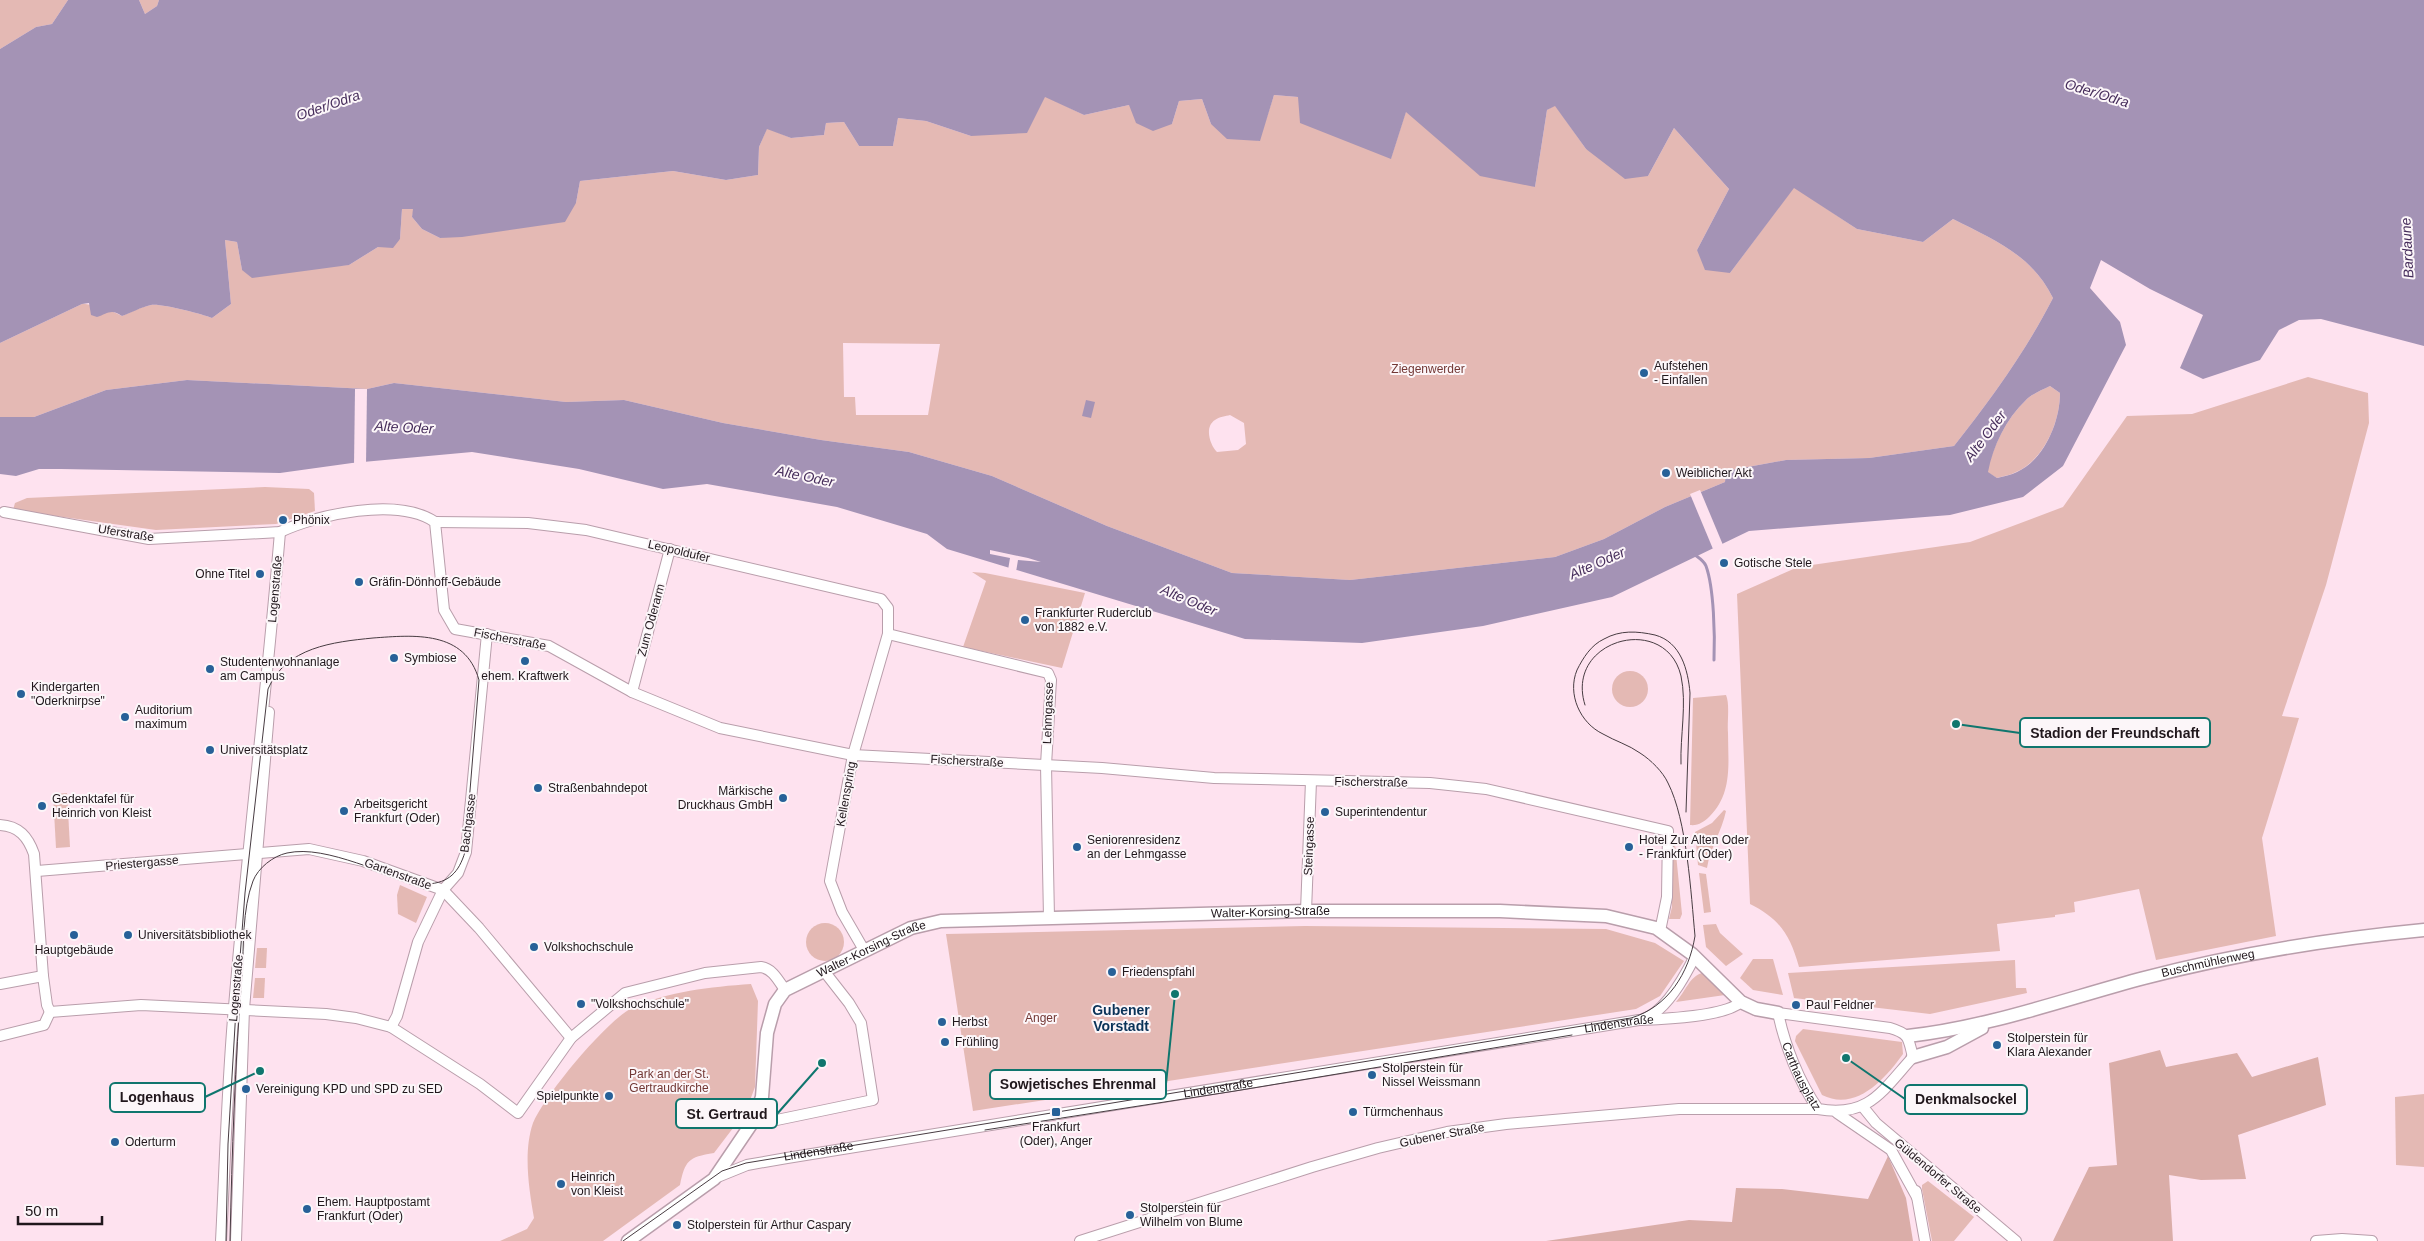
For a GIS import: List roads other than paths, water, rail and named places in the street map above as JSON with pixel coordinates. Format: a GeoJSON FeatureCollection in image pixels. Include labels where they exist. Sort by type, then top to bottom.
{"type":"FeatureCollection","features":[{"type":"Feature","properties":{"kind":"street"},"geometry":{"type":"LineString","coordinates":[[280,532],[297,524],[359,511],[406,511],[424,515],[435,522]]}},
{"type":"Feature","properties":{"kind":"street","name":"Uferstraße"},"geometry":{"type":"LineString","coordinates":[[4,512],[149,539],[280,532]]}},
{"type":"Feature","properties":{"kind":"street","name":"Leopoldufer"},"geometry":{"type":"LineString","coordinates":[[435,522],[528,523],[576,528],[882,599],[888,608],[888,634]]}},
{"type":"Feature","properties":{"kind":"street","name":"Fischerstraße"},"geometry":{"type":"LineString","coordinates":[[435,522],[444,610],[455,629],[549,646],[632,692],[720,728],[854,755],[1046,765],[1214,778],[1430,783],[1486,789],[1668,832],[1667,897],[1660,931]]}},
{"type":"Feature","properties":{"kind":"street","name":"Logenstraße"},"geometry":{"type":"LineString","coordinates":[[221,1241],[280,532]]}},
{"type":"Feature","properties":{"kind":"street","name":"Zum Oderarm"},"geometry":{"type":"LineString","coordinates":[[632,692],[670,549]]}},
{"type":"Feature","properties":{"kind":"street","name":"Bachgasse"},"geometry":{"type":"LineString","coordinates":[[391,1027],[397,1016],[418,942],[443,890],[458,874],[466,852],[487,634]]}},
{"type":"Feature","properties":{"kind":"street","name":"Kellenspring"},"geometry":{"type":"LineString","coordinates":[[864,950],[842,912],[830,881],[854,755],[888,634]]}},
{"type":"Feature","properties":{"kind":"street","name":"Lehmgasse"},"geometry":{"type":"LineString","coordinates":[[888,634],[1048,673],[1051,680],[1046,765],[1049,918]]}},
{"type":"Feature","properties":{"kind":"street","name":"Steingasse"},"geometry":{"type":"LineString","coordinates":[[1306,911],[1311,781]]}},
{"type":"Feature","properties":{"kind":"street"},"geometry":{"type":"LineString","coordinates":[[0,825],[16,829],[29,840],[34,854],[37,871],[43,976],[46,1005],[50,1012]]}},
{"type":"Feature","properties":{"kind":"street","name":"Gartenstraße"},"geometry":{"type":"LineString","coordinates":[[252,853],[309,849],[323,851],[363,861],[443,890],[479,928],[572,1038]]}},
{"type":"Feature","properties":{"kind":"street","name":"Priestergasse"},"geometry":{"type":"LineString","coordinates":[[37,871],[252,853]]}},
{"type":"Feature","properties":{"kind":"street","name":"Walter-Korsing-Straße"},"geometry":{"type":"LineString","coordinates":[[785,990],[911,928],[941,921],[1306,911],[1500,911],[1606,916],[1636,922],[1660,931],[1695,956],[1741,1002]]}},
{"type":"Feature","properties":{"kind":"street","name":"Buschmühlenweg"},"geometry":{"type":"LineString","coordinates":[[1908,1036],[1943,1032],[1998,1020],[2186,968],[2378,934],[2424,930]]}},
{"type":"Feature","properties":{"kind":"street"},"geometry":{"type":"LineString","coordinates":[[1639,1020],[1647,1018],[1666,1001],[1682,981],[1695,956]]}},
{"type":"Feature","properties":{"kind":"street"},"geometry":{"type":"LineString","coordinates":[[50,1012],[123,1005],[239,1009],[349,1017],[391,1027],[480,1084],[518,1113],[572,1038],[625,993],[659,983],[761,966],[774,974],[785,990],[774,1004],[767,1033],[762,1097],[754,1120],[714,1179]]}},
{"type":"Feature","properties":{"kind":"street"},"geometry":{"type":"LineString","coordinates":[[754,1120],[772,1121],[873,1100],[860,1023],[849,1003],[824,971]]}},
{"type":"Feature","properties":{"kind":"street"},"geometry":{"type":"LineString","coordinates":[[0,984],[43,976]]}},
{"type":"Feature","properties":{"kind":"street"},"geometry":{"type":"LineString","coordinates":[[1741,1002],[1756,1009],[1778,1013],[1902,1031],[1908,1036],[1913,1057]]}},
{"type":"Feature","properties":{"kind":"street","name":"Lindenstraße"},"geometry":{"type":"LineString","coordinates":[[628,1241],[714,1179],[747,1165],[1233,1088],[1639,1020],[1666,1019],[1727,1010],[1741,1002]]}},
{"type":"Feature","properties":{"kind":"street","name":"Logenstraße"},"geometry":{"type":"LineString","coordinates":[[236,1241],[239,1009]]}},
{"type":"Feature","properties":{"kind":"street"},"geometry":{"type":"LineString","coordinates":[[0,1036],[44,1025],[50,1012]]}},
{"type":"Feature","properties":{"kind":"street","name":"Carthausplatz"},"geometry":{"type":"LineString","coordinates":[[1778,1013],[1802,1082],[1818,1109],[1837,1113],[1864,1107],[1881,1093],[1913,1057]]}},
{"type":"Feature","properties":{"kind":"street","name":"Buschmühlenweg"},"geometry":{"type":"LineString","coordinates":[[1913,1057],[1947,1047],[1998,1020]]}},
{"type":"Feature","properties":{"kind":"street","name":"Güldendorfer Straße"},"geometry":{"type":"LineString","coordinates":[[1864,1107],[1876,1123],[1902,1147],[2016,1241]]}},
{"type":"Feature","properties":{"kind":"street","name":"Gubener Straße"},"geometry":{"type":"LineString","coordinates":[[1080,1241],[1312,1167],[1378,1148],[1447,1132],[1506,1124],[1679,1109],[1818,1109]]}},
{"type":"Feature","properties":{"kind":"street"},"geometry":{"type":"LineString","coordinates":[[1837,1113],[1891,1150],[1917,1196]]}},
{"type":"Feature","properties":{"kind":"street"},"geometry":{"type":"LineString","coordinates":[[1902,1147],[1913,1174],[1926,1241]]}},
{"type":"Feature","properties":{"kind":"street"},"geometry":{"type":"LineString","coordinates":[[2316,1241],[2342,1238],[2372,1241]]}},
{"type":"Feature","properties":{"kind":"water"},"geometry":{"type":"Polygon","coordinates":[[[68,0],[139,0],[145,14],[157,6],[159,0],[2424,0],[2424,346],[2321,319],[2299,320],[2279,330],[2260,360],[2203,379],[2180,368],[2203,315],[2150,289],[2101,260],[2090,288],[2120,322],[2126,345],[2063,466],[2023,497],[1950,515],[1749,531],[1612,597],[1483,626],[1362,643],[1245,639],[947,549],[927,534],[837,507],[707,484],[663,489],[579,469],[472,452],[352,463],[280,473],[39,469],[16,476],[0,474],[0,417],[34,417],[106,390],[187,380],[367,389],[394,383],[566,402],[624,400],[723,423],[821,440],[909,452],[992,476],[1107,526],[1232,573],[1350,580],[1555,557],[1604,539],[1665,507],[1725,482],[1726,471],[1786,460],[1869,458],[1954,446],[2007,374],[2043,318],[2053,298],[2034,270],[2023,259],[1997,242],[1953,219],[1923,242],[1857,229],[1794,188],[1730,273],[1705,270],[1697,250],[1729,189],[1674,128],[1648,176],[1625,179],[1586,149],[1555,106],[1547,110],[1535,187],[1480,176],[1406,112],[1391,159],[1300,123],[1298,97],[1274,95],[1260,141],[1227,139],[1211,124],[1202,99],[1179,101],[1172,124],[1153,131],[1136,123],[1129,105],[1084,115],[1045,97],[1027,133],[971,136],[926,121],[898,118],[893,146],[859,146],[844,122],[826,123],[824,135],[791,138],[767,129],[759,147],[758,175],[726,180],[673,171],[580,181],[576,203],[565,222],[462,237],[440,238],[422,229],[412,217],[413,209],[402,209],[400,239],[393,248],[378,247],[349,265],[252,278],[242,270],[237,242],[225,240],[231,304],[212,318],[181,309],[156,305],[144,307],[122,316],[112,312],[97,317],[91,315],[89,303],[82,304],[0,343],[0,49],[36,27],[52,24],[68,0]],[[2050,386],[2031,396],[2019,407],[2001,433],[1993,452],[1988,472],[1997,478],[2010,475],[2027,466],[2035,459],[2054,428],[2060,393],[2050,386]]]}},
{"type":"Feature","properties":{"kind":"water"},"geometry":{"type":"Polygon","coordinates":[[[1086,400],[1095,402],[1091,418],[1082,416],[1086,400]]]}},
{"type":"Feature","properties":{"kind":"waterway"},"geometry":{"type":"LineString","coordinates":[[1695,555],[1705,564],[1709,575],[1714,626],[1714,660]]}},
{"type":"Feature","properties":{"kind":"tram line"},"geometry":{"type":"LineString","coordinates":[[623,1241],[722,1171],[746,1163],[1631,1018],[1656,1006],[1675,987],[1688,963],[1692,950],[1695,936],[1690,879],[1680,817],[1668,783],[1663,775],[1640,753],[1595,729],[1588,723],[1582,715],[1575,698],[1574,679],[1577,670],[1591,648],[1610,636],[1629,632],[1655,635],[1671,644],[1682,658],[1690,693],[1686,812]]}},
{"type":"Feature","properties":{"kind":"tram line"},"geometry":{"type":"LineString","coordinates":[[226,1241],[228,1144],[236,1009],[245,893],[268,689],[276,675],[286,664],[312,649],[342,642],[373,638],[405,636],[436,639],[450,644],[462,652],[472,664],[479,680],[463,859],[456,871],[447,879],[427,884],[411,881],[338,857],[303,852],[287,853],[271,860],[255,876],[249,892],[244,928],[234,1108],[230,1241]]}},
{"type":"Feature","properties":{"kind":"tram line"},"geometry":{"type":"LineString","coordinates":[[1585,705],[1582,682],[1589,664],[1602,650],[1620,642],[1638,640],[1657,644],[1672,656],[1681,676],[1683,687],[1681,764]]}},
{"type":"Feature","properties":{"kind":"tram line"},"geometry":{"type":"LineString","coordinates":[[985,1130],[1572,1035]]}},
{"type":"Feature","properties":{"kind":"place","name":"Aufstehen - Einfallen"},"geometry":{"type":"Point","coordinates":[1644,373]}},
{"type":"Feature","properties":{"kind":"place","name":"Weiblicher Akt"},"geometry":{"type":"Point","coordinates":[1666,473]}},
{"type":"Feature","properties":{"kind":"place","name":"Phönix"},"geometry":{"type":"Point","coordinates":[283,520]}},
{"type":"Feature","properties":{"kind":"place","name":"Gotische Stele"},"geometry":{"type":"Point","coordinates":[1724,563]}},
{"type":"Feature","properties":{"kind":"place","name":"Ohne Titel"},"geometry":{"type":"Point","coordinates":[260,574]}},
{"type":"Feature","properties":{"kind":"place","name":"Gräfin-Dönhoff-Gebäude"},"geometry":{"type":"Point","coordinates":[359,582]}},
{"type":"Feature","properties":{"kind":"place","name":"Frankfurter Ruderclub von 1882 e.V."},"geometry":{"type":"Point","coordinates":[1025,620]}},
{"type":"Feature","properties":{"kind":"place","name":"Symbiose"},"geometry":{"type":"Point","coordinates":[394,658]}},
{"type":"Feature","properties":{"kind":"place","name":"ehem. Kraftwerk"},"geometry":{"type":"Point","coordinates":[525,661]}},
{"type":"Feature","properties":{"kind":"place","name":"Studentenwohnanlage am Campus"},"geometry":{"type":"Point","coordinates":[210,669]}},
{"type":"Feature","properties":{"kind":"place","name":"Kindergarten \"Oderknirpse\""},"geometry":{"type":"Point","coordinates":[21,694]}},
{"type":"Feature","properties":{"kind":"place","name":"Auditorium maximum"},"geometry":{"type":"Point","coordinates":[125,717]}},
{"type":"Feature","properties":{"kind":"place","name":"Stadion der Freundschaft"},"geometry":{"type":"Point","coordinates":[1956,724]}},
{"type":"Feature","properties":{"kind":"place","name":"Universitätsplatz"},"geometry":{"type":"Point","coordinates":[210,750]}},
{"type":"Feature","properties":{"kind":"place","name":"Straßenbahndepot"},"geometry":{"type":"Point","coordinates":[538,788]}},
{"type":"Feature","properties":{"kind":"place","name":"Märkische Druckhaus GmbH"},"geometry":{"type":"Point","coordinates":[783,798]}},
{"type":"Feature","properties":{"kind":"place","name":"Gedenktafel für Heinrich von Kleist"},"geometry":{"type":"Point","coordinates":[42,806]}},
{"type":"Feature","properties":{"kind":"place","name":"Arbeitsgericht Frankfurt (Oder)"},"geometry":{"type":"Point","coordinates":[344,811]}},
{"type":"Feature","properties":{"kind":"place","name":"Superintendentur"},"geometry":{"type":"Point","coordinates":[1325,812]}},
{"type":"Feature","properties":{"kind":"place","name":"Seniorenresidenz an der Lehmgasse"},"geometry":{"type":"Point","coordinates":[1077,847]}},
{"type":"Feature","properties":{"kind":"place","name":"Hotel Zur Alten Oder - Frankfurt (Oder)"},"geometry":{"type":"Point","coordinates":[1629,847]}},
{"type":"Feature","properties":{"kind":"place","name":"Hauptgebäude"},"geometry":{"type":"Point","coordinates":[74,935]}},
{"type":"Feature","properties":{"kind":"place","name":"Universitätsbibliothek"},"geometry":{"type":"Point","coordinates":[128,935]}},
{"type":"Feature","properties":{"kind":"place","name":"Volkshochschule"},"geometry":{"type":"Point","coordinates":[534,947]}},
{"type":"Feature","properties":{"kind":"place","name":"Friedenspfahl"},"geometry":{"type":"Point","coordinates":[1112,972]}},
{"type":"Feature","properties":{"kind":"place","name":"Sowjetisches Ehrenmal"},"geometry":{"type":"Point","coordinates":[1175,994]}},
{"type":"Feature","properties":{"kind":"place","name":"\"Volkshochschule\""},"geometry":{"type":"Point","coordinates":[581,1004]}},
{"type":"Feature","properties":{"kind":"place","name":"Paul Feldner"},"geometry":{"type":"Point","coordinates":[1796,1005]}},
{"type":"Feature","properties":{"kind":"place","name":"Herbst"},"geometry":{"type":"Point","coordinates":[942,1022]}},
{"type":"Feature","properties":{"kind":"place","name":"Frühling"},"geometry":{"type":"Point","coordinates":[945,1042]}},
{"type":"Feature","properties":{"kind":"place","name":"Stolperstein für Klara Alexander"},"geometry":{"type":"Point","coordinates":[1997,1045]}},
{"type":"Feature","properties":{"kind":"place","name":"Denkmalsockel"},"geometry":{"type":"Point","coordinates":[1846,1058]}},
{"type":"Feature","properties":{"kind":"place","name":"St. Gertraud"},"geometry":{"type":"Point","coordinates":[822,1063]}},
{"type":"Feature","properties":{"kind":"place","name":"Logenhaus"},"geometry":{"type":"Point","coordinates":[260,1071]}},
{"type":"Feature","properties":{"kind":"place","name":"Stolperstein für Nissel Weissmann"},"geometry":{"type":"Point","coordinates":[1372,1075]}},
{"type":"Feature","properties":{"kind":"place","name":"Vereinigung KPD und SPD zu SED"},"geometry":{"type":"Point","coordinates":[246,1089]}},
{"type":"Feature","properties":{"kind":"place","name":"Spielpunkte"},"geometry":{"type":"Point","coordinates":[609,1096]}},
{"type":"Feature","properties":{"kind":"place","name":"Frankfurt (Oder), Anger"},"geometry":{"type":"Point","coordinates":[1056,1112]}},
{"type":"Feature","properties":{"kind":"place","name":"Türmchenhaus"},"geometry":{"type":"Point","coordinates":[1353,1112]}},
{"type":"Feature","properties":{"kind":"place","name":"Oderturm"},"geometry":{"type":"Point","coordinates":[115,1142]}},
{"type":"Feature","properties":{"kind":"place","name":"Heinrich von Kleist"},"geometry":{"type":"Point","coordinates":[561,1184]}},
{"type":"Feature","properties":{"kind":"place","name":"Ehem. Hauptpostamt Frankfurt (Oder)"},"geometry":{"type":"Point","coordinates":[307,1209]}},
{"type":"Feature","properties":{"kind":"place","name":"Stolperstein für Wilhelm von Blume"},"geometry":{"type":"Point","coordinates":[1130,1215]}},
{"type":"Feature","properties":{"kind":"place","name":"Stolperstein für Arthur Caspary"},"geometry":{"type":"Point","coordinates":[677,1225]}},
{"type":"Feature","properties":{"kind":"district","name":"Gubener Vorstadt"},"geometry":{"type":"Point","coordinates":[1121,1018]}},
{"type":"Feature","properties":{"kind":"water label","name":"Oder/Odra"},"geometry":{"type":"Point","coordinates":[2097,93]}},
{"type":"Feature","properties":{"kind":"water label","name":"Oder/Odra"},"geometry":{"type":"Point","coordinates":[328,105]}},
{"type":"Feature","properties":{"kind":"water label","name":"Bardaune"},"geometry":{"type":"Point","coordinates":[2407,248]}},
{"type":"Feature","properties":{"kind":"water label","name":"Alte Oder"},"geometry":{"type":"Point","coordinates":[404,427]}},
{"type":"Feature","properties":{"kind":"water label","name":"Alte Oder"},"geometry":{"type":"Point","coordinates":[1985,436]}},
{"type":"Feature","properties":{"kind":"water label","name":"Alte Oder"},"geometry":{"type":"Point","coordinates":[805,476]}},
{"type":"Feature","properties":{"kind":"water label","name":"Alte Oder"},"geometry":{"type":"Point","coordinates":[1597,563]}},
{"type":"Feature","properties":{"kind":"water label","name":"Alte Oder"},"geometry":{"type":"Point","coordinates":[1189,600]}},
{"type":"Feature","properties":{"kind":"park label","name":"Ziegenwerder"},"geometry":{"type":"Point","coordinates":[1428,369]}},
{"type":"Feature","properties":{"kind":"park label","name":"Anger"},"geometry":{"type":"Point","coordinates":[1041,1018]}},
{"type":"Feature","properties":{"kind":"park label","name":"Park an der St. Gertraudkirche"},"geometry":{"type":"Point","coordinates":[669,1081]}}]}
